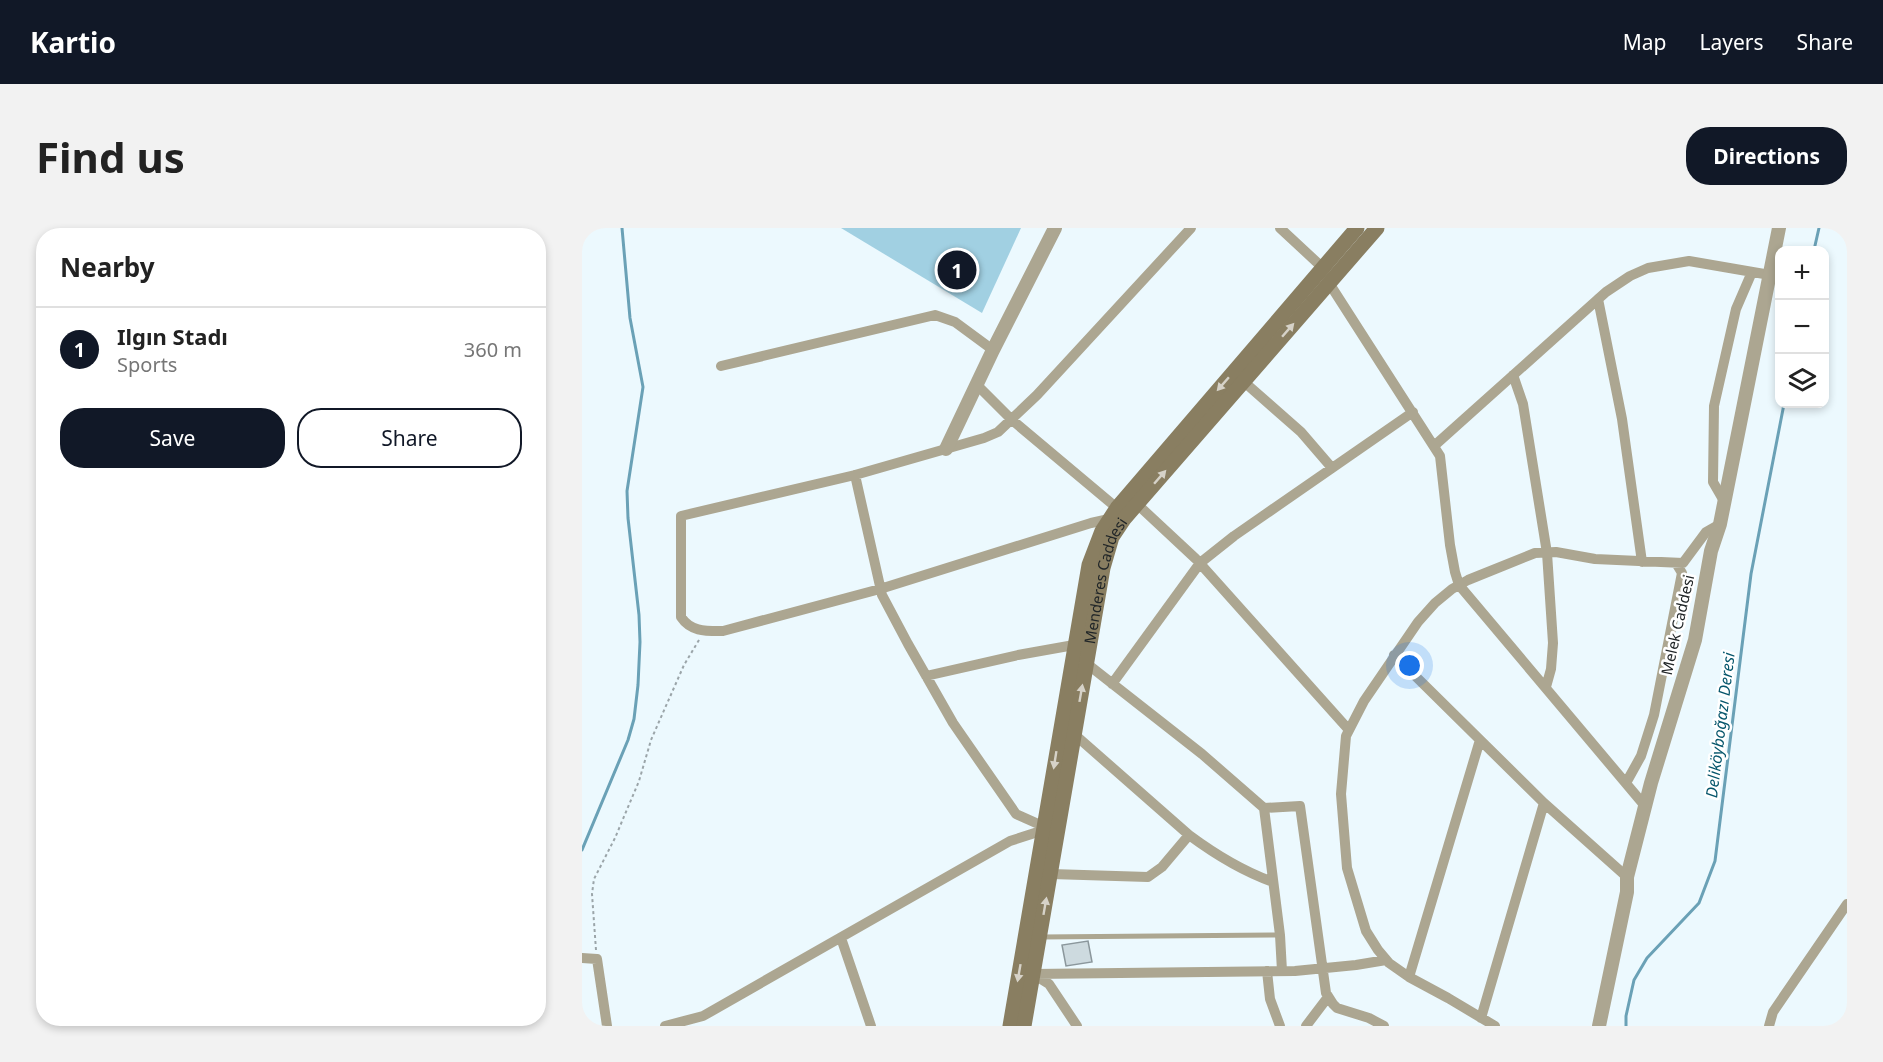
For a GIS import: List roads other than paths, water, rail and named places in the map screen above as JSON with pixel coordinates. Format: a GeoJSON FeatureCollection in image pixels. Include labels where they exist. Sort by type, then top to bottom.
{"type":"FeatureCollection","features":[{"type":"Feature","properties":{"kind":"main road","name":"Menderes Caddesi"},"geometry":{"type":"LineString","coordinates":[[1010,1026],[1074,645],[1089,565],[1096,542],[1113,513],[1357,228]]}},
{"type":"Feature","properties":{"kind":"main road","name":"Menderes Caddesi"},"geometry":{"type":"LineString","coordinates":[[1024,1026],[1103,568],[1117,527],[1377,228]]}},
{"type":"Feature","properties":{"kind":"street"},"geometry":{"type":"LineString","coordinates":[[946,449],[1055,228]]}},
{"type":"Feature","properties":{"kind":"street"},"geometry":{"type":"LineString","coordinates":[[977,385],[1012,420],[1113,513],[1092,523],[880,589],[723,631],[704,631],[686,625],[681,617],[681,516],[855,475],[998,432],[1012,420],[1191,228]]}},
{"type":"Feature","properties":{"kind":"street"},"geometry":{"type":"LineString","coordinates":[[1280,228],[1323,267],[1329,283],[1440,456],[1450,545],[1459,585],[1645,806]]}},
{"type":"Feature","properties":{"kind":"street","name":"Melek Caddesi"},"geometry":{"type":"LineString","coordinates":[[1599,1026],[1627,892],[1627,877],[1645,806],[1695,640],[1711,551],[1720,524],[1779,228]]}},
{"type":"Feature","properties":{"kind":"street"},"geometry":{"type":"LineString","coordinates":[[1434,446],[1598,299],[1630,276],[1648,268],[1689,261],[1770,275]]}},
{"type":"Feature","properties":{"kind":"street"},"geometry":{"type":"LineString","coordinates":[[1724,501],[1713,482],[1714,406],[1736,309],[1752,272]]}},
{"type":"Feature","properties":{"kind":"street"},"geometry":{"type":"LineString","coordinates":[[1598,299],[1622,419],[1642,562]]}},
{"type":"Feature","properties":{"kind":"street"},"geometry":{"type":"LineString","coordinates":[[721,366],[935,315],[955,322],[993,350]]}},
{"type":"Feature","properties":{"kind":"street"},"geometry":{"type":"LineString","coordinates":[[1514,375],[1523,404],[1547,553],[1552,643],[1551,669],[1546,687]]}},
{"type":"Feature","properties":{"kind":"street"},"geometry":{"type":"LineString","coordinates":[[1243,381],[1301,432],[1332,468]]}},
{"type":"Feature","properties":{"kind":"street"},"geometry":{"type":"LineString","coordinates":[[1112,684],[1200,563],[1234,536],[1413,412]]}},
{"type":"Feature","properties":{"kind":"street"},"geometry":{"type":"LineString","coordinates":[[855,475],[882,595],[953,723],[1016,814],[1044,828]]}},
{"type":"Feature","properties":{"kind":"street"},"geometry":{"type":"LineString","coordinates":[[1137,504],[1200,563],[1349,730]]}},
{"type":"Feature","properties":{"kind":"street"},"geometry":{"type":"LineString","coordinates":[[1495,1026],[1408,977],[1386,960],[1366,931],[1347,868],[1341,794],[1346,736],[1364,701],[1394,655],[1435,603],[1459,585],[1535,554],[1556,552],[1595,559],[1683,563],[1706,532],[1720,524]]}},
{"type":"Feature","properties":{"kind":"street"},"geometry":{"type":"LineString","coordinates":[[1626,783],[1641,756],[1653,715],[1682,573],[1676,563]]}},
{"type":"Feature","properties":{"kind":"street"},"geometry":{"type":"LineString","coordinates":[[926,676],[1017,655],[1074,645]]}},
{"type":"Feature","properties":{"kind":"street"},"geometry":{"type":"LineString","coordinates":[[1394,655],[1544,803],[1627,877]]}},
{"type":"Feature","properties":{"kind":"street"},"geometry":{"type":"LineString","coordinates":[[1086,663],[1202,754],[1264,808],[1280,935],[1282,971]]}},
{"type":"Feature","properties":{"kind":"street"},"geometry":{"type":"LineString","coordinates":[[1074,734],[1189,835],[1219,857],[1253,875],[1273,882]]}},
{"type":"Feature","properties":{"kind":"street"},"geometry":{"type":"LineString","coordinates":[[1408,977],[1480,740]]}},
{"type":"Feature","properties":{"kind":"street"},"geometry":{"type":"LineString","coordinates":[[1482,1018],[1544,803]]}},
{"type":"Feature","properties":{"kind":"street"},"geometry":{"type":"LineString","coordinates":[[1264,808],[1300,806],[1321,969],[1328,997],[1337,1008],[1369,1018],[1384,1026]]}},
{"type":"Feature","properties":{"kind":"street"},"geometry":{"type":"LineString","coordinates":[[665,1026],[704,1021],[841,938],[1010,842],[1044,828]]}},
{"type":"Feature","properties":{"kind":"street"},"geometry":{"type":"LineString","coordinates":[[1051,874],[1148,877],[1162,867],[1189,835]]}},
{"type":"Feature","properties":{"kind":"street"},"geometry":{"type":"LineString","coordinates":[[1769,1026],[1773,1012],[1847,904]]}},
{"type":"Feature","properties":{"kind":"street"},"geometry":{"type":"LineString","coordinates":[[841,938],[872,1026]]}},
{"type":"Feature","properties":{"kind":"street"},"geometry":{"type":"LineString","coordinates":[[582,958],[597,959],[607,1026]]}},
{"type":"Feature","properties":{"kind":"street"},"geometry":{"type":"LineString","coordinates":[[1033,974],[1282,971],[1321,969],[1386,960]]}},
{"type":"Feature","properties":{"kind":"street"},"geometry":{"type":"LineString","coordinates":[[1267,971],[1270,999],[1280,1026]]}},
{"type":"Feature","properties":{"kind":"street"},"geometry":{"type":"LineString","coordinates":[[1033,974],[1049,984],[1077,1026]]}},
{"type":"Feature","properties":{"kind":"street"},"geometry":{"type":"LineString","coordinates":[[1306,1026],[1328,997]]}},
{"type":"Feature","properties":{"kind":"lane"},"geometry":{"type":"LineString","coordinates":[[1039,937],[1280,935]]}},
{"type":"Feature","properties":{"kind":"waterway"},"geometry":{"type":"LineString","coordinates":[[582,850],[628,740],[634,719],[638,685],[639,615],[627,491],[643,387],[630,318],[622,228]]}},
{"type":"Feature","properties":{"kind":"waterway","name":"Deliköyboğazı Deresi"},"geometry":{"type":"LineString","coordinates":[[1815,246],[1819,228]]}},
{"type":"Feature","properties":{"kind":"waterway","name":"Deliköyboğazı Deresi"},"geometry":{"type":"LineString","coordinates":[[1626,1026],[1634,980],[1647,958],[1699,903],[1715,861],[1751,574],[1783,408]]}},
{"type":"Feature","properties":{"kind":"place","name":"Ilgın Stadı"},"geometry":{"type":"Point","coordinates":[957,270]}}]}
